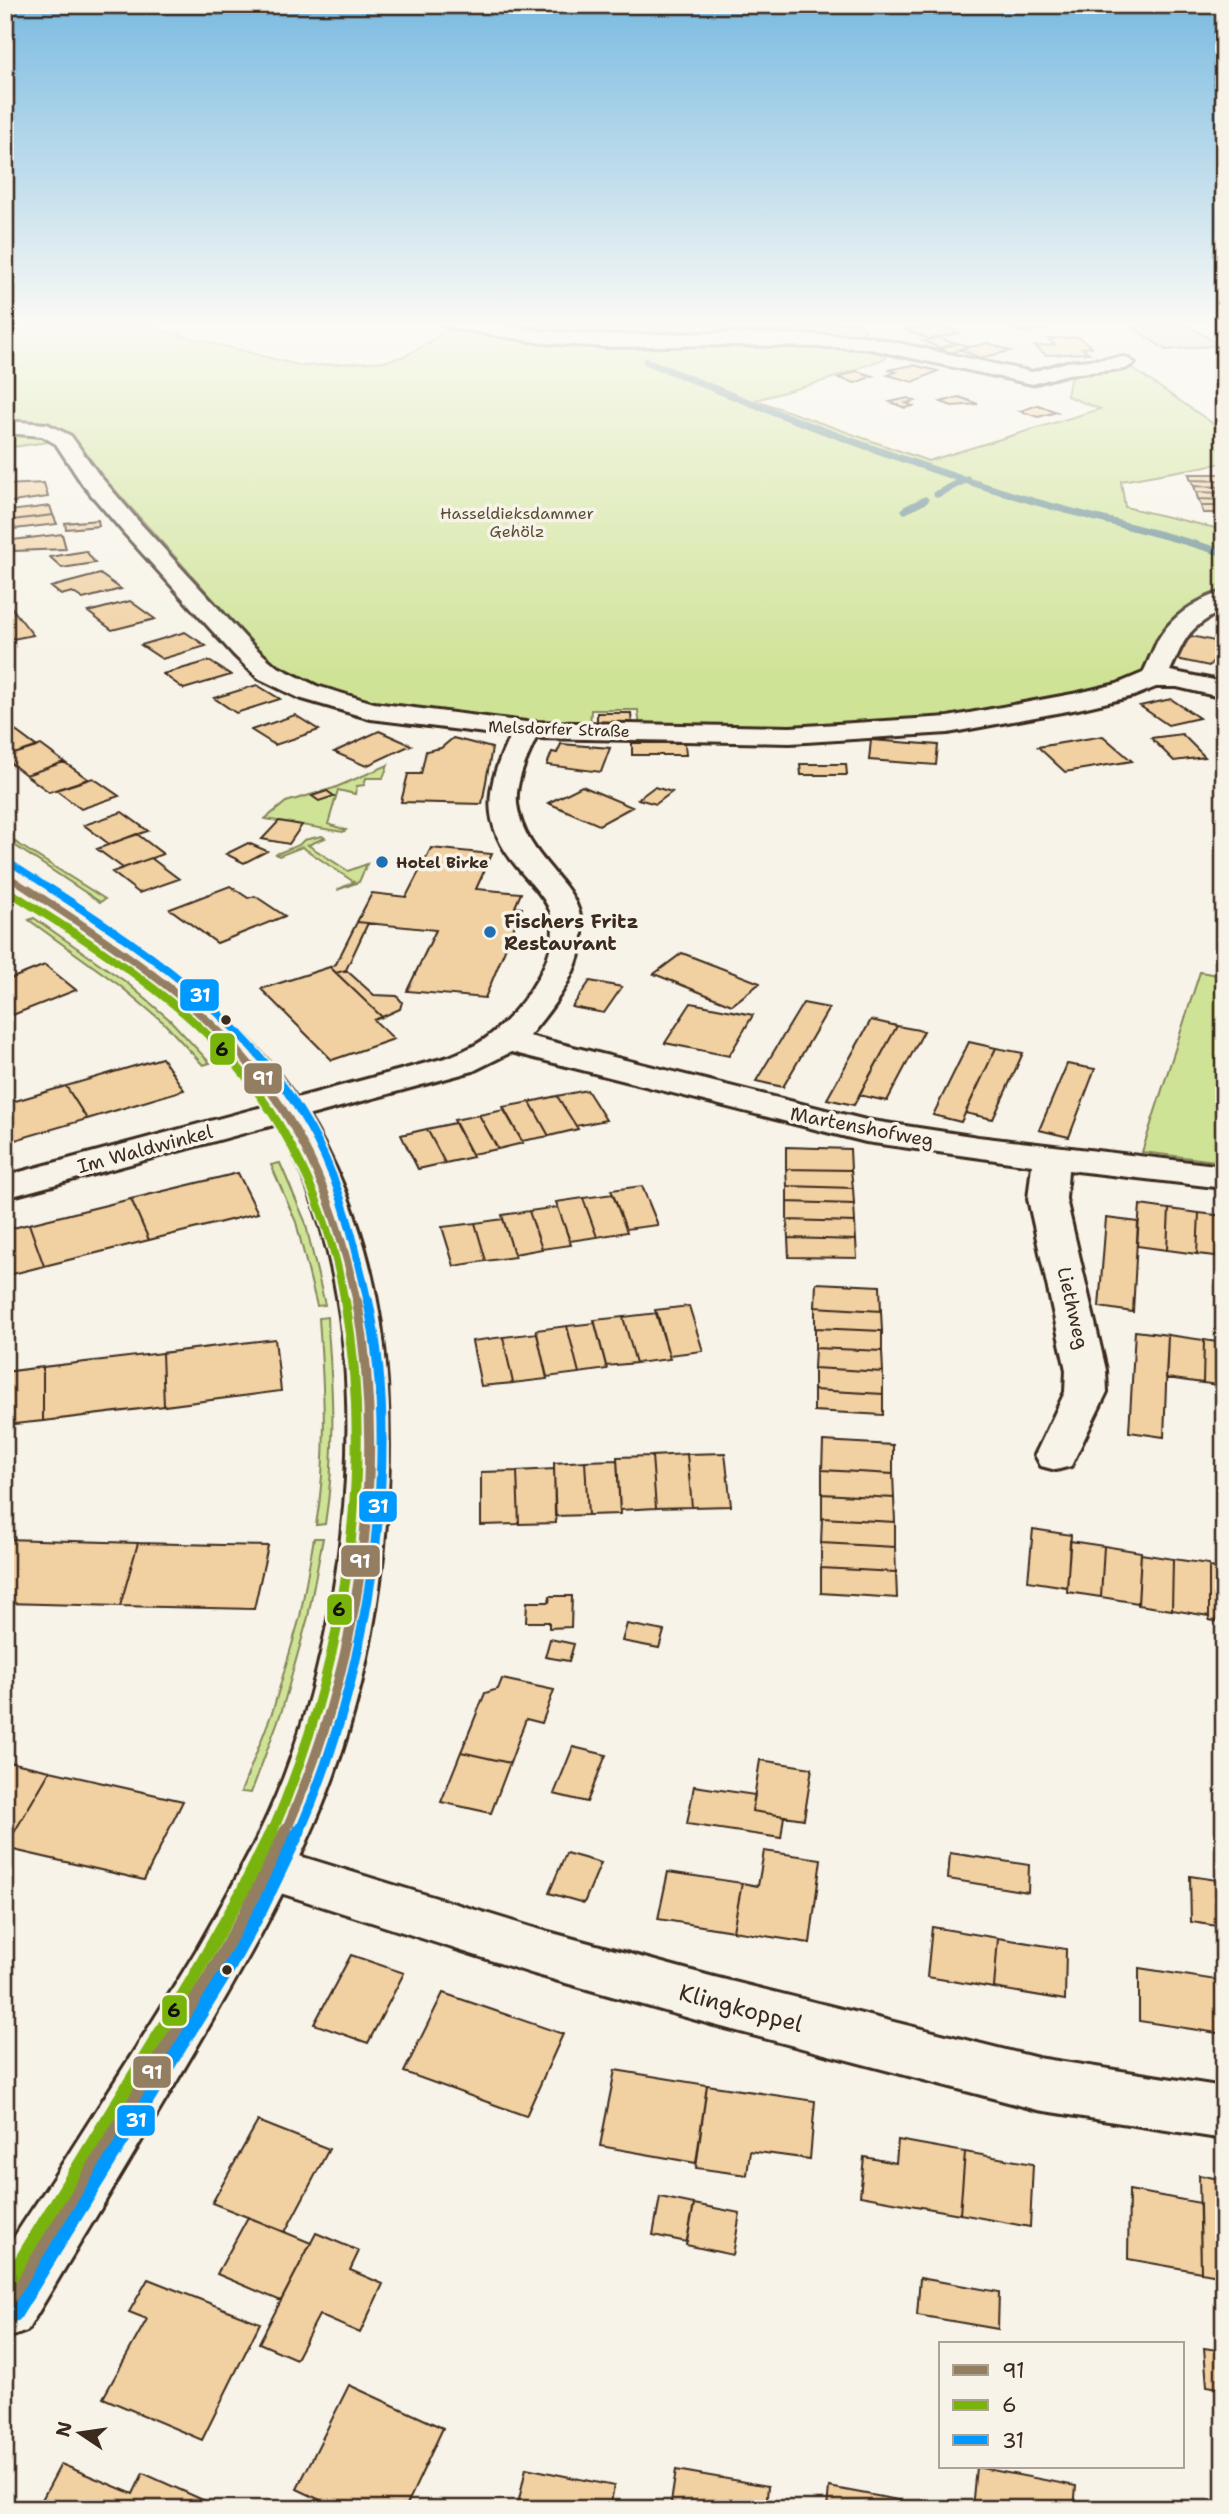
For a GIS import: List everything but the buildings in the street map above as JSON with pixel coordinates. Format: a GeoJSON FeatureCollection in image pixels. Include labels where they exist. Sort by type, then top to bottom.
{"type":"FeatureCollection","features":[{"type":"Feature","properties":{"kind":"street","name":"Melsdorfer Straße"},"geometry":{"type":"LineString","coordinates":[[63,439],[91,480],[132,528],[258,665],[279,679],[308,692],[371,711],[526,730],[789,735],[947,725],[1125,690],[1152,678],[1177,680],[1224,690]]}},
{"type":"Feature","properties":{"kind":"street"},"geometry":{"type":"LineString","coordinates":[[1152,678],[1163,663],[1170,640],[1176,632],[1224,599]]}},
{"type":"Feature","properties":{"kind":"street"},"geometry":{"type":"LineString","coordinates":[[285,1111],[461,1064],[493,1051],[508,1041],[554,978],[568,945],[569,928],[562,902],[520,849],[505,816],[503,790],[526,730]]}},
{"type":"Feature","properties":{"kind":"street"},"geometry":{"type":"LineString","coordinates":[[5,874],[176,989],[224,1033],[258,1072],[285,1111],[324,1184],[342,1228],[353,1272],[366,1371],[368,1448],[365,1527],[341,1668],[321,1739],[300,1796],[267,1868],[216,1966],[5,2309]]}},
{"type":"Feature","properties":{"kind":"street","name":"Martenshofweg"},"geometry":{"type":"LineString","coordinates":[[508,1041],[866,1131],[1224,1177]]}},
{"type":"Feature","properties":{"kind":"street","name":"Im Waldwinkel"},"geometry":{"type":"LineString","coordinates":[[5,1187],[285,1111]]}},
{"type":"Feature","properties":{"kind":"street","name":"Liethweg"},"geometry":{"type":"LineString","coordinates":[[1051,1156],[1047,1199],[1086,1370],[1086,1392],[1056,1455]]}},
{"type":"Feature","properties":{"kind":"street","name":"Klingkoppel"},"geometry":{"type":"LineString","coordinates":[[267,1868],[573,1962],[1038,2084],[1224,2113]]}},
{"type":"Feature","properties":{"kind":"green space","name":"Hasseldieksdammer Gehölz"},"geometry":{"type":"Polygon","coordinates":[[[5,439],[67,439],[5,448],[5,439]]]}},
{"type":"Feature","properties":{"kind":"green space","name":"Hasseldieksdammer Gehölz"},"geometry":{"type":"Polygon","coordinates":[[[69,439],[867,439],[928,461],[1000,439],[1224,439],[1224,463],[1121,481],[1125,507],[1224,530],[1224,590],[1168,625],[1155,640],[1150,663],[1137,676],[1071,697],[968,714],[847,725],[640,728],[638,710],[591,710],[590,728],[497,721],[373,703],[308,684],[269,661],[69,439]]]}},
{"type":"Feature","properties":{"kind":"green space"},"geometry":{"type":"Polygon","coordinates":[[[388,765],[383,778],[366,778],[364,785],[357,786],[355,794],[338,790],[328,824],[346,830],[343,832],[265,819],[286,802],[334,788],[388,765]]]}},
{"type":"Feature","properties":{"kind":"green space"},"geometry":{"type":"Polygon","coordinates":[[[5,834],[105,899],[100,902],[5,839],[5,834]]]}},
{"type":"Feature","properties":{"kind":"green space"},"geometry":{"type":"Polygon","coordinates":[[[322,836],[325,838],[308,845],[348,871],[367,864],[359,882],[337,890],[354,882],[302,847],[279,856],[276,854],[299,845],[304,840],[322,836]]]}},
{"type":"Feature","properties":{"kind":"green space"},"geometry":{"type":"Polygon","coordinates":[[[34,918],[126,982],[170,1020],[210,1063],[203,1065],[163,1022],[119,985],[29,920],[34,918]]]}},
{"type":"Feature","properties":{"kind":"green space"},"geometry":{"type":"Polygon","coordinates":[[[1200,972],[1224,976],[1224,1162],[1142,1152],[1200,972]]]}},
{"type":"Feature","properties":{"kind":"green space"},"geometry":{"type":"Polygon","coordinates":[[[280,1163],[305,1221],[325,1305],[317,1306],[296,1222],[271,1165],[280,1163]]]}},
{"type":"Feature","properties":{"kind":"green space"},"geometry":{"type":"Polygon","coordinates":[[[327,1317],[332,1395],[331,1472],[325,1524],[316,1525],[324,1447],[319,1318],[327,1317]]]}},
{"type":"Feature","properties":{"kind":"green space"},"geometry":{"type":"Polygon","coordinates":[[[314,1538],[323,1538],[308,1617],[282,1710],[251,1793],[241,1792],[273,1710],[300,1617],[314,1538]]]}},
{"type":"Feature","properties":{"kind":"waterway"},"geometry":{"type":"LineString","coordinates":[[847,439],[965,480]]}},
{"type":"Feature","properties":{"kind":"waterway"},"geometry":{"type":"LineString","coordinates":[[937,494],[965,480]]}},
{"type":"Feature","properties":{"kind":"waterway"},"geometry":{"type":"LineString","coordinates":[[965,480],[1036,502],[1224,553]]}},
{"type":"Feature","properties":{"kind":"waterway"},"geometry":{"type":"LineString","coordinates":[[905,510],[925,500]]}},
{"type":"Feature","properties":{"kind":"transit line","name":"31"},"geometry":{"type":"LineString","coordinates":[[12,864],[179,977],[238,1031],[265,1061],[317,1141],[353,1232],[374,1329],[381,1430],[377,1532],[362,1632],[338,1728],[306,1816],[278,1878],[229,1968],[15,2315]]}},
{"type":"Feature","properties":{"kind":"transit line","name":"91"},"geometry":{"type":"LineString","coordinates":[[5,874],[138,962],[201,1012],[230,1039],[281,1104],[322,1179],[348,1261],[364,1346],[368,1438],[364,1537],[349,1635],[324,1731],[294,1812],[245,1914],[208,1979],[5,2309]]}},
{"type":"Feature","properties":{"kind":"transit line","name":"6"},"geometry":{"type":"LineString","coordinates":[[5,889],[103,952],[166,998],[223,1050],[275,1117],[298,1157],[316,1199],[343,1286],[355,1377],[356,1423],[352,1511],[342,1598],[324,1684],[286,1800],[257,1863],[207,1954],[5,2286]]}},
{"type":"Feature","properties":{"kind":"place","name":"Hotel Birke"},"geometry":{"type":"Point","coordinates":[382,862]}},
{"type":"Feature","properties":{"kind":"place","name":"Fischers Fritz Restaurant"},"geometry":{"type":"Point","coordinates":[490,932]}}]}
